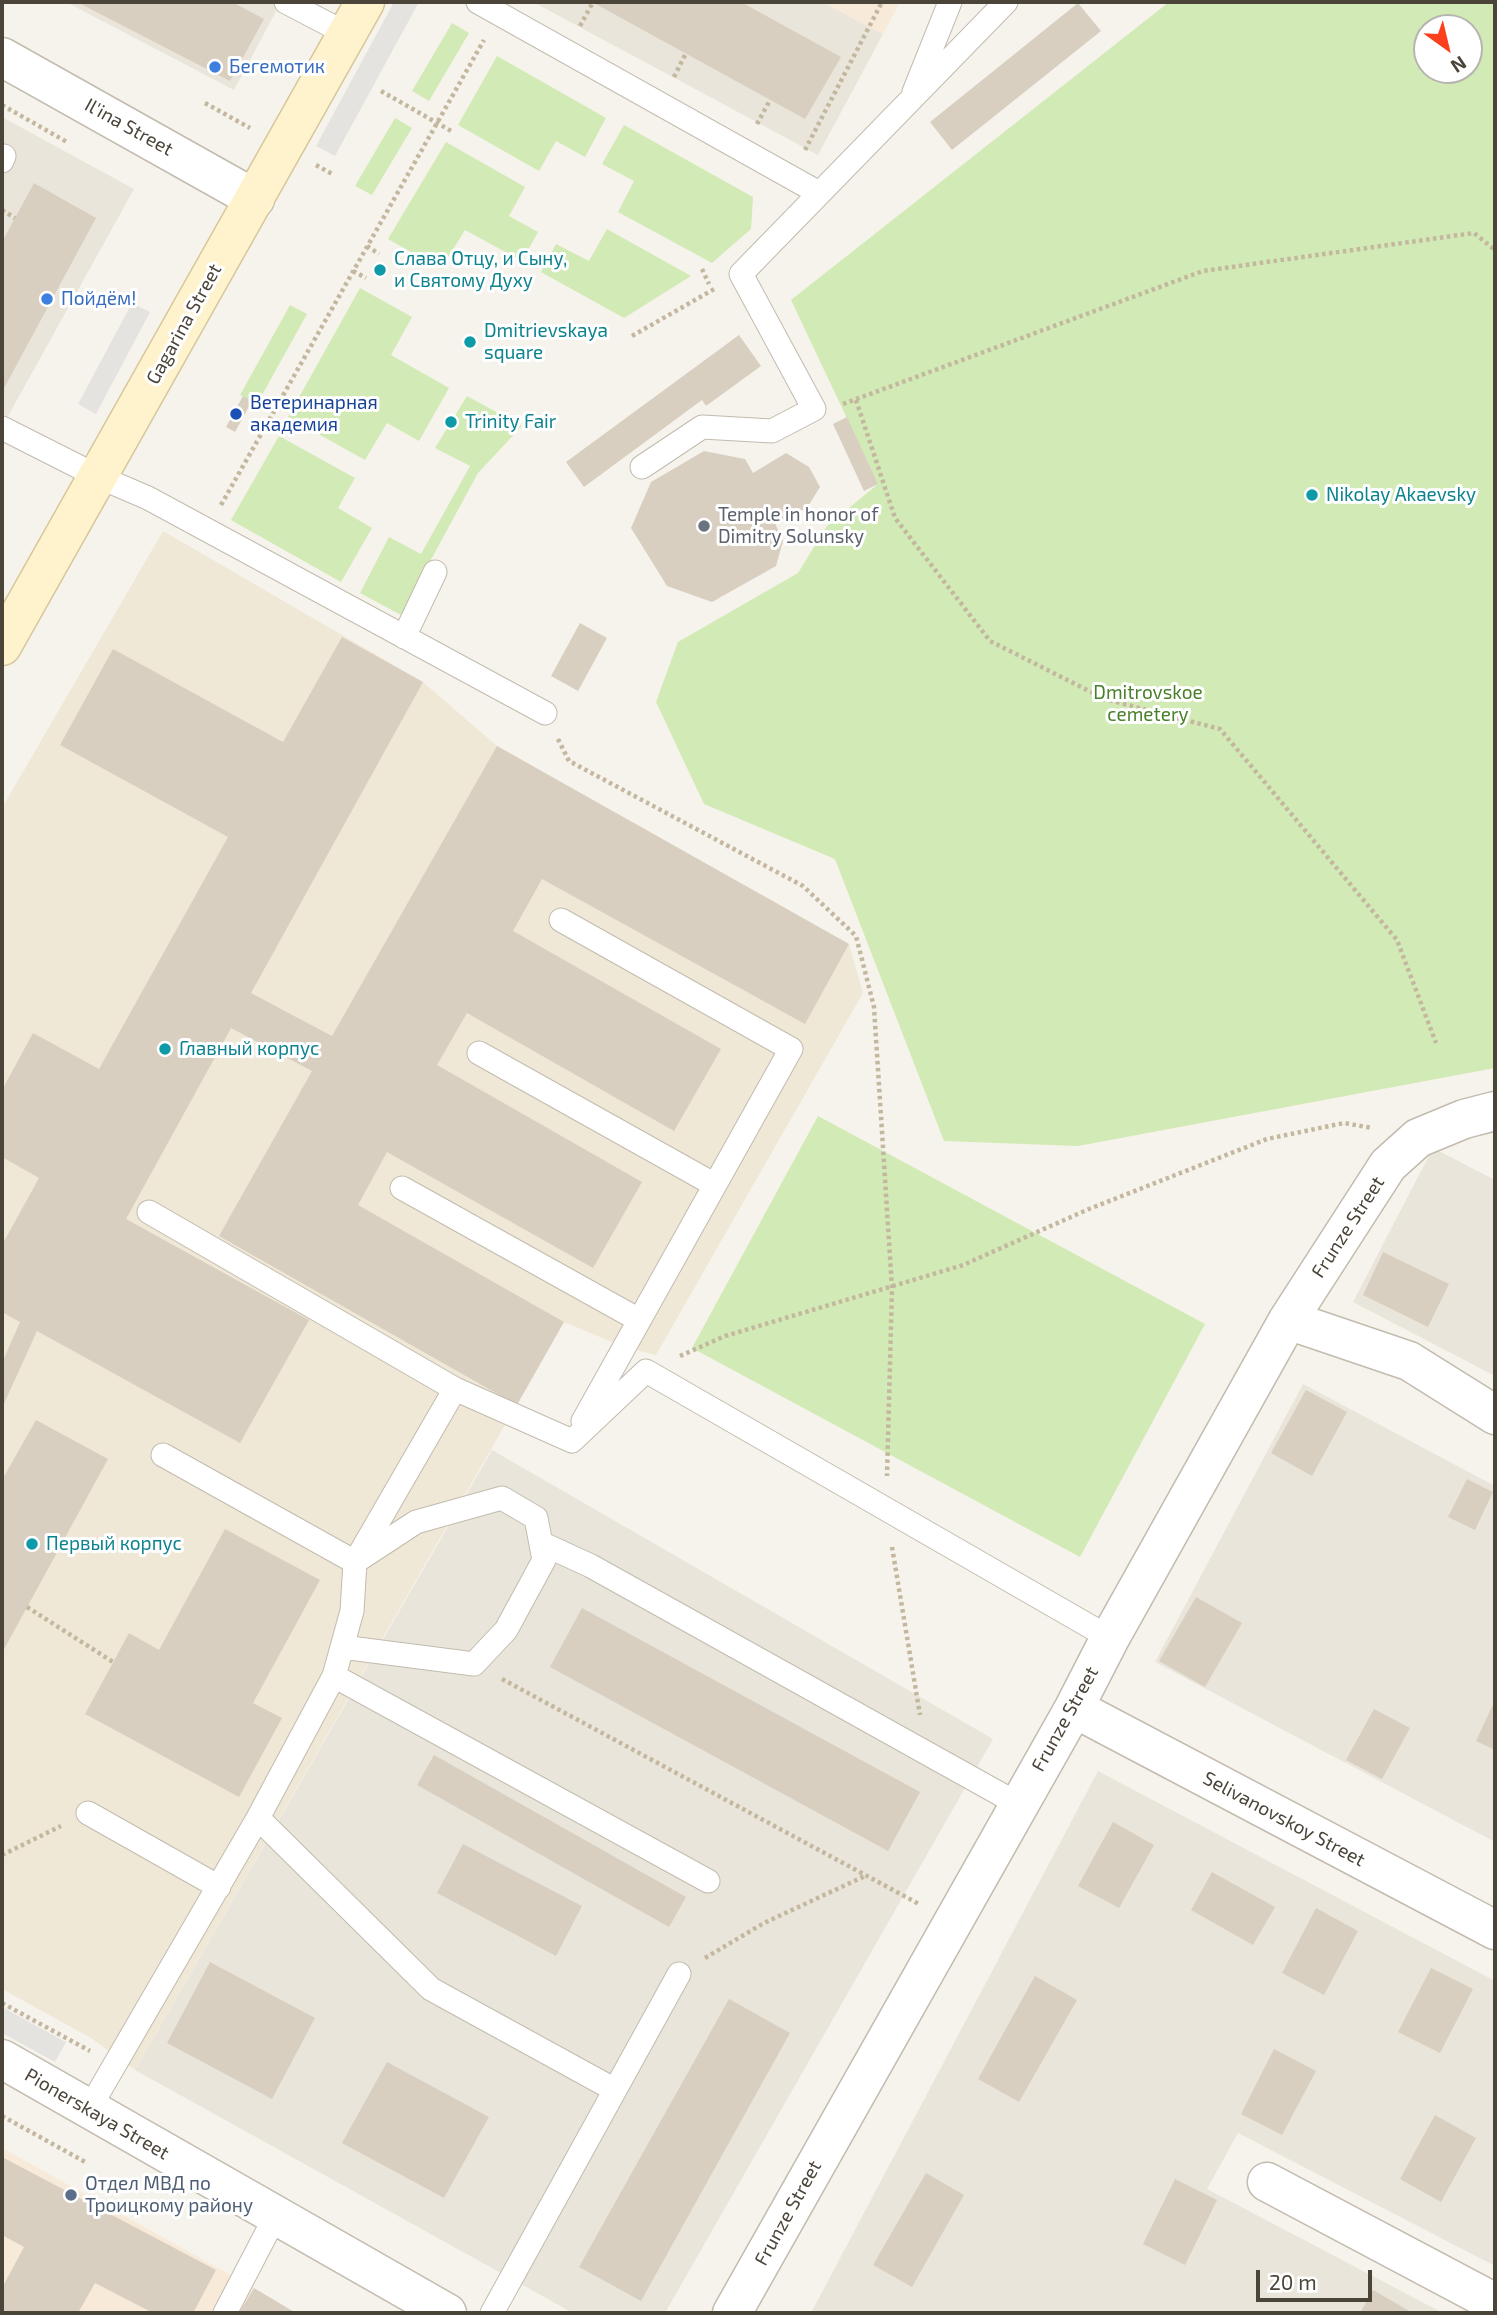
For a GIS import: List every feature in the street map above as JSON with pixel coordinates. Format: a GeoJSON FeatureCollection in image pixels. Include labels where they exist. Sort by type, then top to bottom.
{"type":"FeatureCollection","features":[{"type":"Feature","properties":{"kind":"main road","name":"Gagarina Street"},"geometry":{"type":"LineString","coordinates":[[2,646],[356,18]]}},
{"type":"Feature","properties":{"kind":"street","name":"Il'ina Street"},"geometry":{"type":"LineString","coordinates":[[2,57],[255,199]]}},
{"type":"Feature","properties":{"kind":"street"},"geometry":{"type":"LineString","coordinates":[[1410,1145],[1464,1119],[1495,1111]]}},
{"type":"Feature","properties":{"kind":"street","name":"Frunze Street"},"geometry":{"type":"LineString","coordinates":[[732,2313],[1288,1320],[1388,1165],[1410,1145]]}},
{"type":"Feature","properties":{"kind":"street"},"geometry":{"type":"LineString","coordinates":[[1288,1320],[1409,1361],[1495,1415]]}},
{"type":"Feature","properties":{"kind":"street","name":"Selivanovskoy Street"},"geometry":{"type":"LineString","coordinates":[[1073,1708],[1495,1930]]}},
{"type":"Feature","properties":{"kind":"street","name":"Pionerskaya Street"},"geometry":{"type":"LineString","coordinates":[[3,2063],[89,2109],[447,2313]]}},
{"type":"Feature","properties":{"kind":"street"},"geometry":{"type":"LineString","coordinates":[[1267,2182],[1495,2303]]}},
{"type":"Feature","properties":{"kind":"lane"},"geometry":{"type":"LineString","coordinates":[[286,2],[356,18]]}},
{"type":"Feature","properties":{"kind":"lane"},"geometry":{"type":"LineString","coordinates":[[478,2],[819,193]]}},
{"type":"Feature","properties":{"kind":"lane"},"geometry":{"type":"LineString","coordinates":[[910,101],[950,2]]}},
{"type":"Feature","properties":{"kind":"lane"},"geometry":{"type":"LineString","coordinates":[[642,467],[702,426],[772,431],[814,409],[741,274],[1006,2]]}},
{"type":"Feature","properties":{"kind":"lane"},"geometry":{"type":"LineString","coordinates":[[2,428],[99,477],[148,498],[545,713]]}},
{"type":"Feature","properties":{"kind":"lane"},"geometry":{"type":"LineString","coordinates":[[404,637],[435,572]]}},
{"type":"Feature","properties":{"kind":"lane"},"geometry":{"type":"LineString","coordinates":[[561,920],[791,1049],[572,1441]]}},
{"type":"Feature","properties":{"kind":"lane"},"geometry":{"type":"LineString","coordinates":[[479,1053],[715,1185]]}},
{"type":"Feature","properties":{"kind":"lane"},"geometry":{"type":"LineString","coordinates":[[402,1188],[639,1320]]}},
{"type":"Feature","properties":{"kind":"lane"},"geometry":{"type":"LineString","coordinates":[[149,1212],[455,1389],[572,1441]]}},
{"type":"Feature","properties":{"kind":"lane"},"geometry":{"type":"LineString","coordinates":[[572,1441],[646,1371],[1110,1638]]}},
{"type":"Feature","properties":{"kind":"lane"},"geometry":{"type":"LineString","coordinates":[[89,2109],[219,1887],[334,1676],[352,1611],[355,1562],[455,1389]]}},
{"type":"Feature","properties":{"kind":"lane"},"geometry":{"type":"LineString","coordinates":[[163,1455],[355,1562]]}},
{"type":"Feature","properties":{"kind":"lane"},"geometry":{"type":"LineString","coordinates":[[342,1647],[474,1664],[506,1630],[544,1560],[536,1518],[502,1498],[416,1522],[355,1562]]}},
{"type":"Feature","properties":{"kind":"lane"},"geometry":{"type":"LineString","coordinates":[[541,1543],[591,1566],[1018,1804]]}},
{"type":"Feature","properties":{"kind":"lane"},"geometry":{"type":"LineString","coordinates":[[334,1676],[708,1881]]}},
{"type":"Feature","properties":{"kind":"lane"},"geometry":{"type":"LineString","coordinates":[[88,1813],[219,1887]]}},
{"type":"Feature","properties":{"kind":"lane"},"geometry":{"type":"LineString","coordinates":[[258,1818],[431,1989],[615,2090]]}},
{"type":"Feature","properties":{"kind":"lane"},"geometry":{"type":"LineString","coordinates":[[492,2313],[679,1974]]}},
{"type":"Feature","properties":{"kind":"lane"},"geometry":{"type":"LineString","coordinates":[[225,2313],[275,2217]]}},
{"type":"Feature","properties":{"kind":"path"},"geometry":{"type":"LineString","coordinates":[[790,177],[882,2]]}},
{"type":"Feature","properties":{"kind":"path"},"geometry":{"type":"LineString","coordinates":[[207,530],[499,14]]}},
{"type":"Feature","properties":{"kind":"path"},"geometry":{"type":"LineString","coordinates":[[381,91],[453,132]]}},
{"type":"Feature","properties":{"kind":"path"},"geometry":{"type":"LineString","coordinates":[[2,210],[15,218]]}},
{"type":"Feature","properties":{"kind":"path"},"geometry":{"type":"LineString","coordinates":[[841,405],[1203,271],[1474,233],[1495,250]]}},
{"type":"Feature","properties":{"kind":"path"},"geometry":{"type":"LineString","coordinates":[[367,246],[379,254]]}},
{"type":"Feature","properties":{"kind":"path"},"geometry":{"type":"LineString","coordinates":[[702,269],[713,290]]}},
{"type":"Feature","properties":{"kind":"path"},"geometry":{"type":"LineString","coordinates":[[353,271],[366,278]]}},
{"type":"Feature","properties":{"kind":"path"},"geometry":{"type":"LineString","coordinates":[[632,336],[741,274]]}},
{"type":"Feature","properties":{"kind":"path"},"geometry":{"type":"LineString","coordinates":[[856,400],[895,518],[990,642],[1105,699],[1220,729],[1397,940],[1436,1043]]}},
{"type":"Feature","properties":{"kind":"path"},"geometry":{"type":"LineString","coordinates":[[270,419],[284,425]]}},
{"type":"Feature","properties":{"kind":"path"},"geometry":{"type":"LineString","coordinates":[[545,713],[569,761],[803,886],[856,936],[874,1007],[892,1288],[886,1509],[926,1751]]}},
{"type":"Feature","properties":{"kind":"path"},"geometry":{"type":"LineString","coordinates":[[646,1371],[725,1336],[963,1265],[1089,1209],[1267,1139],[1345,1123],[1379,1129],[1410,1145]]}},
{"type":"Feature","properties":{"kind":"path"},"geometry":{"type":"LineString","coordinates":[[27,1607],[113,1662]]}},
{"type":"Feature","properties":{"kind":"path"},"geometry":{"type":"LineString","coordinates":[[474,1664],[951,1921]]}},
{"type":"Feature","properties":{"kind":"path"},"geometry":{"type":"LineString","coordinates":[[2,1855],[88,1813]]}},
{"type":"Feature","properties":{"kind":"path"},"geometry":{"type":"LineString","coordinates":[[679,1974],[764,1923],[866,1875]]}},
{"type":"Feature","properties":{"kind":"path"},"geometry":{"type":"LineString","coordinates":[[2,2003],[115,2065]]}},
{"type":"Feature","properties":{"kind":"path"},"geometry":{"type":"LineString","coordinates":[[2,2116],[87,2163]]}},
{"type":"Feature","properties":{"kind":"shaded area"},"geometry":{"type":"Polygon","coordinates":[[[66,2],[281,2],[234,90],[66,2]]]}},
{"type":"Feature","properties":{"kind":"shaded area"},"geometry":{"type":"Polygon","coordinates":[[[394,2],[419,2],[335,156],[316,146],[394,2]]]}},
{"type":"Feature","properties":{"kind":"shaded area"},"geometry":{"type":"Polygon","coordinates":[[[533,2],[822,2],[883,34],[818,155],[533,2]]]}},
{"type":"Feature","properties":{"kind":"shaded area"},"geometry":{"type":"Polygon","coordinates":[[[822,2],[900,2],[883,34],[822,2]]]}},
{"type":"Feature","properties":{"kind":"shaded area"},"geometry":{"type":"Polygon","coordinates":[[[2,117],[134,189],[2,427],[2,117]]]}},
{"type":"Feature","properties":{"kind":"shaded area"},"geometry":{"type":"Polygon","coordinates":[[[132,303],[150,312],[96,414],[78,404],[132,303]]]}},
{"type":"Feature","properties":{"kind":"shaded area"},"geometry":{"type":"Polygon","coordinates":[[[163,531],[423,682],[497,746],[849,944],[863,993],[656,1355],[624,1347],[564,1322],[135,2070],[91,2038],[2,1989],[2,808],[163,531]]]}},
{"type":"Feature","properties":{"kind":"shaded area"},"geometry":{"type":"Polygon","coordinates":[[[1433,1148],[1495,1180],[1495,1376],[1353,1302],[1433,1148]]]}},
{"type":"Feature","properties":{"kind":"shaded area"},"geometry":{"type":"Polygon","coordinates":[[[1303,1384],[1495,1486],[1495,1842],[1155,1662],[1303,1384]]]}},
{"type":"Feature","properties":{"kind":"shaded area"},"geometry":{"type":"Polygon","coordinates":[[[492,1450],[993,1739],[665,2313],[573,2313],[135,2070],[492,1450]]]}},
{"type":"Feature","properties":{"kind":"shaded area"},"geometry":{"type":"Polygon","coordinates":[[[1098,1771],[1495,1981],[1495,2266],[1238,2133],[1207,2189],[1443,2313],[811,2313],[1098,1771]]]}},
{"type":"Feature","properties":{"kind":"shaded area"},"geometry":{"type":"Polygon","coordinates":[[[2,2007],[66,2042],[55,2062],[2,2033],[2,2007]]]}},
{"type":"Feature","properties":{"kind":"shaded area"},"geometry":{"type":"Polygon","coordinates":[[[2,2148],[254,2288],[240,2313],[2,2313],[2,2148]]]}},
{"type":"Feature","properties":{"kind":"green space","name":"Dmitrovskoe cemetery"},"geometry":{"type":"Polygon","coordinates":[[[1169,2],[1495,2],[1495,1068],[1078,1146],[944,1141],[835,859],[704,804],[656,702],[678,642],[798,573],[827,526],[878,484],[791,300],[1169,2]]]}},
{"type":"Feature","properties":{"kind":"green space"},"geometry":{"type":"Polygon","coordinates":[[[452,23],[469,33],[429,101],[412,91],[452,23]]]}},
{"type":"Feature","properties":{"kind":"green space"},"geometry":{"type":"Polygon","coordinates":[[[497,56],[606,118],[585,157],[556,141],[539,171],[458,125],[497,56]]]}},
{"type":"Feature","properties":{"kind":"green space"},"geometry":{"type":"Polygon","coordinates":[[[395,118],[412,128],[372,195],[355,186],[395,118]]]}},
{"type":"Feature","properties":{"kind":"green space"},"geometry":{"type":"Polygon","coordinates":[[[624,125],[753,197],[751,229],[712,263],[618,212],[634,181],[602,164],[624,125]]]}},
{"type":"Feature","properties":{"kind":"green space"},"geometry":{"type":"Polygon","coordinates":[[[446,142],[525,187],[509,216],[538,232],[522,261],[465,230],[441,269],[388,239],[446,142]]]}},
{"type":"Feature","properties":{"kind":"green space"},"geometry":{"type":"Polygon","coordinates":[[[607,229],[691,276],[624,318],[541,272],[556,244],[589,261],[607,229]]]}},
{"type":"Feature","properties":{"kind":"green space"},"geometry":{"type":"Polygon","coordinates":[[[360,288],[412,317],[391,355],[449,388],[419,441],[387,423],[365,460],[288,417],[360,288]]]}},
{"type":"Feature","properties":{"kind":"green space"},"geometry":{"type":"Polygon","coordinates":[[[290,305],[307,314],[257,404],[240,395],[290,305]]]}},
{"type":"Feature","properties":{"kind":"green space"},"geometry":{"type":"Polygon","coordinates":[[[467,396],[522,426],[478,473],[401,615],[360,593],[389,537],[421,554],[470,466],[435,448],[467,396]]]}},
{"type":"Feature","properties":{"kind":"green space"},"geometry":{"type":"Polygon","coordinates":[[[279,436],[355,478],[338,508],[372,528],[341,582],[231,520],[279,436]]]}},
{"type":"Feature","properties":{"kind":"green space"},"geometry":{"type":"Polygon","coordinates":[[[818,1116],[1205,1324],[1080,1557],[692,1348],[818,1116]]]}},
{"type":"Feature","properties":{"kind":"building"},"geometry":{"type":"Polygon","coordinates":[[[77,2],[232,2],[264,19],[230,81],[77,2]]]}},
{"type":"Feature","properties":{"kind":"building"},"geometry":{"type":"Polygon","coordinates":[[[592,2],[741,2],[841,57],[805,119],[592,2]]]}},
{"type":"Feature","properties":{"kind":"building"},"geometry":{"type":"Polygon","coordinates":[[[1078,3],[1101,31],[952,150],[930,122],[1078,3]]]}},
{"type":"Feature","properties":{"kind":"building"},"geometry":{"type":"Polygon","coordinates":[[[34,183],[96,218],[2,392],[2,242],[34,183]]]}},
{"type":"Feature","properties":{"kind":"building"},"geometry":{"type":"Polygon","coordinates":[[[739,335],[761,366],[706,406],[702,400],[584,487],[566,462],[739,335]]]}},
{"type":"Feature","properties":{"kind":"building"},"geometry":{"type":"Polygon","coordinates":[[[243,396],[252,401],[235,432],[226,427],[243,396]]]}},
{"type":"Feature","properties":{"kind":"building"},"geometry":{"type":"Polygon","coordinates":[[[847,417],[878,484],[864,491],[833,424],[847,417]]]}},
{"type":"Feature","properties":{"kind":"building","name":"Temple in honor of Dimitry Solunsky"},"geometry":{"type":"Polygon","coordinates":[[[704,451],[745,459],[753,473],[786,453],[809,467],[820,487],[807,508],[775,523],[783,541],[776,566],[712,602],[667,586],[631,528],[651,482],[704,451]]]}},
{"type":"Feature","properties":{"kind":"building"},"geometry":{"type":"Polygon","coordinates":[[[580,623],[607,638],[578,691],[551,676],[580,623]]]}},
{"type":"Feature","properties":{"kind":"building"},"geometry":{"type":"Polygon","coordinates":[[[342,637],[423,682],[251,993],[332,1036],[497,746],[849,944],[805,1024],[542,879],[513,931],[721,1049],[674,1131],[467,1013],[437,1065],[642,1182],[593,1268],[387,1152],[358,1205],[564,1322],[517,1405],[219,1236],[312,1071],[231,1028],[126,1219],[309,1320],[240,1443],[37,1331],[2,1408],[2,1363],[20,1322],[2,1312],[2,1245],[39,1178],[2,1157],[2,1090],[33,1033],[99,1069],[228,837],[60,745],[113,649],[283,742],[342,637]]]}},
{"type":"Feature","properties":{"kind":"building"},"geometry":{"type":"Polygon","coordinates":[[[1383,1252],[1449,1284],[1428,1327],[1363,1295],[1383,1252]]]}},
{"type":"Feature","properties":{"kind":"building"},"geometry":{"type":"Polygon","coordinates":[[[1306,1390],[1347,1412],[1312,1476],[1271,1453],[1306,1390]]]}},
{"type":"Feature","properties":{"kind":"building","name":"Первый корпус"},"geometry":{"type":"Polygon","coordinates":[[[36,1420],[108,1459],[2,1653],[2,1480],[36,1420]]]}},
{"type":"Feature","properties":{"kind":"building"},"geometry":{"type":"Polygon","coordinates":[[[1467,1479],[1493,1492],[1475,1530],[1448,1517],[1467,1479]]]}},
{"type":"Feature","properties":{"kind":"building"},"geometry":{"type":"Polygon","coordinates":[[[225,1529],[320,1580],[253,1703],[282,1718],[239,1797],[85,1714],[129,1633],[159,1650],[225,1529]]]}},
{"type":"Feature","properties":{"kind":"building"},"geometry":{"type":"Polygon","coordinates":[[[1196,1597],[1242,1623],[1205,1687],[1159,1661],[1196,1597]]]}},
{"type":"Feature","properties":{"kind":"building"},"geometry":{"type":"Polygon","coordinates":[[[582,1608],[920,1792],[888,1851],[550,1667],[582,1608]]]}},
{"type":"Feature","properties":{"kind":"building"},"geometry":{"type":"Polygon","coordinates":[[[1495,1700],[1495,1750],[1476,1741],[1495,1700]]]}},
{"type":"Feature","properties":{"kind":"building"},"geometry":{"type":"Polygon","coordinates":[[[1374,1709],[1410,1728],[1382,1779],[1346,1760],[1374,1709]]]}},
{"type":"Feature","properties":{"kind":"building"},"geometry":{"type":"Polygon","coordinates":[[[434,1755],[686,1897],[669,1927],[417,1785],[434,1755]]]}},
{"type":"Feature","properties":{"kind":"building"},"geometry":{"type":"Polygon","coordinates":[[[1113,1822],[1154,1845],[1119,1908],[1078,1886],[1113,1822]]]}},
{"type":"Feature","properties":{"kind":"building"},"geometry":{"type":"Polygon","coordinates":[[[463,1844],[582,1906],[556,1956],[437,1893],[463,1844]]]}},
{"type":"Feature","properties":{"kind":"building"},"geometry":{"type":"Polygon","coordinates":[[[1212,1872],[1275,1907],[1253,1945],[1191,1910],[1212,1872]]]}},
{"type":"Feature","properties":{"kind":"building"},"geometry":{"type":"Polygon","coordinates":[[[1316,1908],[1358,1931],[1324,1995],[1282,1973],[1316,1908]]]}},
{"type":"Feature","properties":{"kind":"building"},"geometry":{"type":"Polygon","coordinates":[[[210,1962],[315,2018],[272,2099],[167,2043],[210,1962]]]}},
{"type":"Feature","properties":{"kind":"building"},"geometry":{"type":"Polygon","coordinates":[[[1431,1968],[1473,1989],[1440,2053],[1398,2032],[1431,1968]]]}},
{"type":"Feature","properties":{"kind":"building"},"geometry":{"type":"Polygon","coordinates":[[[1035,1976],[1077,2000],[1019,2102],[978,2079],[1035,1976]]]}},
{"type":"Feature","properties":{"kind":"building"},"geometry":{"type":"Polygon","coordinates":[[[729,1999],[790,2033],[641,2301],[579,2267],[729,1999]]]}},
{"type":"Feature","properties":{"kind":"building"},"geometry":{"type":"Polygon","coordinates":[[[1274,2049],[1316,2071],[1282,2135],[1241,2114],[1274,2049]]]}},
{"type":"Feature","properties":{"kind":"building"},"geometry":{"type":"Polygon","coordinates":[[[387,2062],[489,2117],[444,2198],[342,2143],[387,2062]]]}},
{"type":"Feature","properties":{"kind":"building"},"geometry":{"type":"Polygon","coordinates":[[[1435,2115],[1476,2138],[1441,2202],[1400,2179],[1435,2115]]]}},
{"type":"Feature","properties":{"kind":"building"},"geometry":{"type":"Polygon","coordinates":[[[2,2157],[216,2270],[193,2313],[153,2313],[95,2283],[78,2313],[2,2313],[2,2288],[24,2247],[2,2235],[2,2157]]]}},
{"type":"Feature","properties":{"kind":"building"},"geometry":{"type":"Polygon","coordinates":[[[926,2173],[964,2195],[912,2287],[873,2265],[926,2173]]]}},
{"type":"Feature","properties":{"kind":"building"},"geometry":{"type":"Polygon","coordinates":[[[1175,2179],[1217,2200],[1185,2265],[1143,2244],[1175,2179]]]}},
{"type":"Feature","properties":{"kind":"building"},"geometry":{"type":"Polygon","coordinates":[[[254,2288],[296,2313],[239,2313],[254,2288]]]}},
{"type":"Feature","properties":{"kind":"building"},"geometry":{"type":"Polygon","coordinates":[[[1373,2290],[1413,2313],[1360,2313],[1373,2290]]]}},
{"type":"Feature","properties":{"kind":"place","name":"Бегемотик"},"geometry":{"type":"Point","coordinates":[215,67]}},
{"type":"Feature","properties":{"kind":"place","name":"Слава Отцу, и Сыну, и Святому Духу"},"geometry":{"type":"Point","coordinates":[380,270]}},
{"type":"Feature","properties":{"kind":"place","name":"Пойдём!"},"geometry":{"type":"Point","coordinates":[47,299]}},
{"type":"Feature","properties":{"kind":"place","name":"Dmitrievskaya square"},"geometry":{"type":"Point","coordinates":[470,342]}},
{"type":"Feature","properties":{"kind":"place","name":"Ветеринарная академия"},"geometry":{"type":"Point","coordinates":[236,414]}},
{"type":"Feature","properties":{"kind":"place","name":"Trinity Fair"},"geometry":{"type":"Point","coordinates":[451,422]}},
{"type":"Feature","properties":{"kind":"place","name":"Nikolay Akaevsky"},"geometry":{"type":"Point","coordinates":[1312,495]}},
{"type":"Feature","properties":{"kind":"place","name":"Temple in honor of Dimitry Solunsky"},"geometry":{"type":"Point","coordinates":[704,526]}},
{"type":"Feature","properties":{"kind":"place","name":"Главный корпус"},"geometry":{"type":"Point","coordinates":[165,1049]}},
{"type":"Feature","properties":{"kind":"place","name":"Первый корпус"},"geometry":{"type":"Point","coordinates":[32,1544]}},
{"type":"Feature","properties":{"kind":"place","name":"Отдел МВД по Троицкому району"},"geometry":{"type":"Point","coordinates":[71,2195]}}]}
